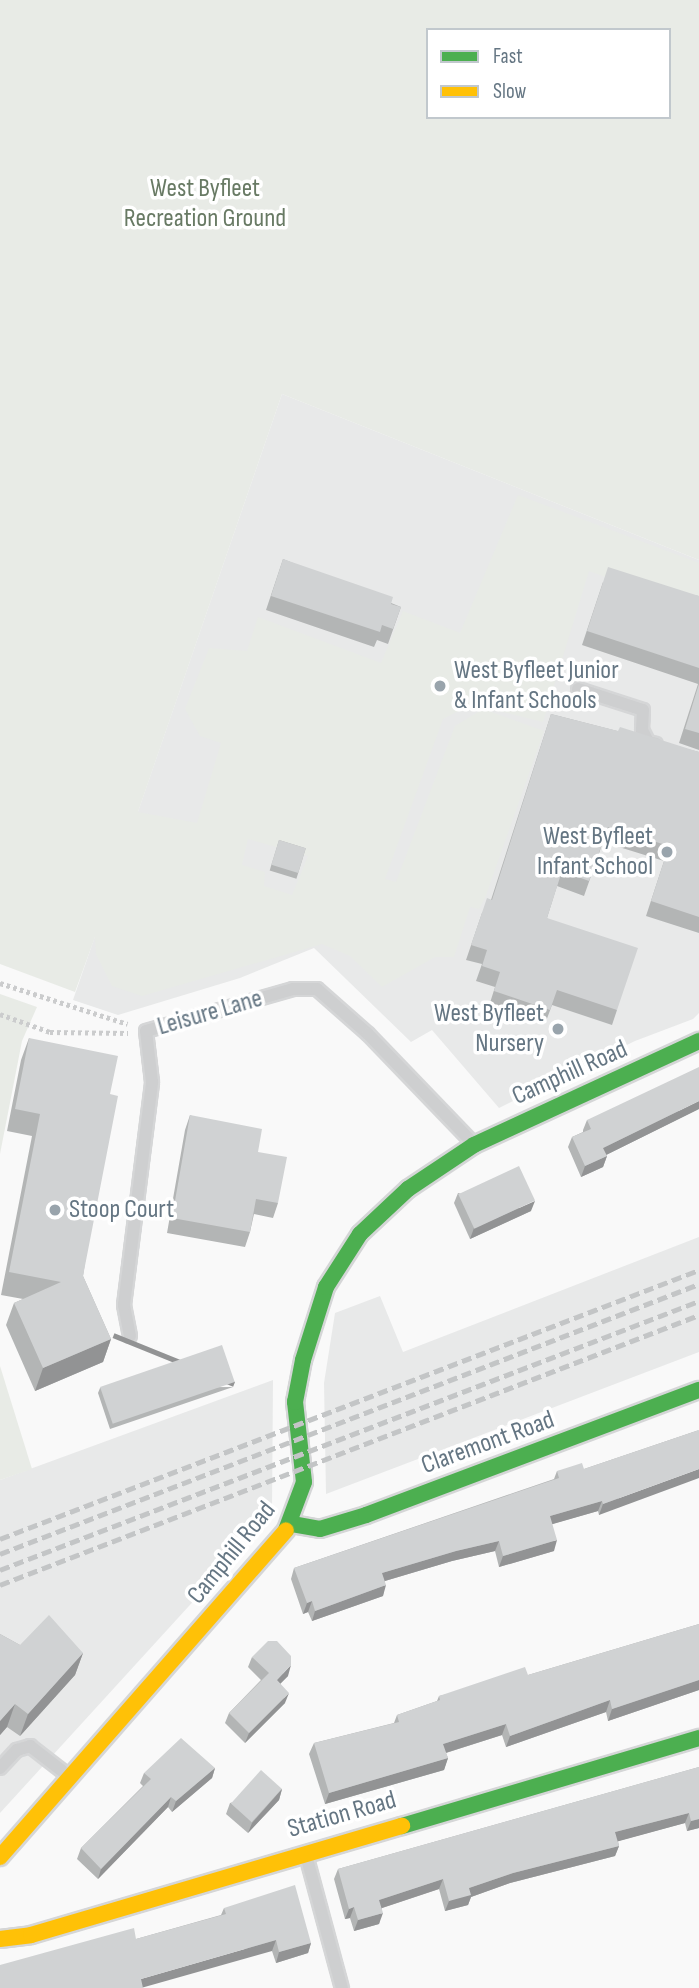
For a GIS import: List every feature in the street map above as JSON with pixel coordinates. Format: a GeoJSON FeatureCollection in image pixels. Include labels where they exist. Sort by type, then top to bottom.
{"type":"FeatureCollection","features":[{"type":"Feature","properties":{"kind":"street","name":"Camphill Road"},"geometry":{"type":"LineString","coordinates":[[0,1857],[292,1524],[304,1482],[295,1402],[314,1317],[326,1287],[379,1213],[474,1144],[699,1041]]}},
{"type":"Feature","properties":{"kind":"street","name":"Claremont Road"},"geometry":{"type":"LineString","coordinates":[[292,1524],[320,1529],[366,1515],[699,1390]]}},
{"type":"Feature","properties":{"kind":"street","name":"Station Road"},"geometry":{"type":"LineString","coordinates":[[0,1939],[31,1936],[305,1852],[699,1738]]}},
{"type":"Feature","properties":{"kind":"lane"},"geometry":{"type":"LineString","coordinates":[[578,689],[643,710],[642,730],[648,742],[674,750]]}},
{"type":"Feature","properties":{"kind":"lane","name":"Leisure Lane"},"geometry":{"type":"LineString","coordinates":[[130,1336],[124,1305],[152,1082],[146,1031],[293,989],[317,989],[368,1034],[474,1144]]}},
{"type":"Feature","properties":{"kind":"lane"},"geometry":{"type":"LineString","coordinates":[[0,1768],[17,1750],[30,1746],[70,1777]]}},
{"type":"Feature","properties":{"kind":"lane"},"geometry":{"type":"LineString","coordinates":[[305,1852],[342,1988]]}},
{"type":"Feature","properties":{"kind":"path"},"geometry":{"type":"LineString","coordinates":[[0,1014],[50,1032],[146,1031]]}},
{"type":"Feature","properties":{"kind":"shaded area","name":"West Byfleet Junior & Infant Schools"},"geometry":{"type":"Polygon","coordinates":[[[282,394],[699,560],[699,1013],[693,1019],[635,1041],[499,1108],[432,1030],[411,1042],[314,948],[240,978],[118,1015],[73,1000],[282,394]]]}},
{"type":"Feature","properties":{"kind":"shaded area"},"geometry":{"type":"Polygon","coordinates":[[[699,1237],[699,1352],[326,1494],[324,1383],[335,1313],[380,1296],[403,1352],[699,1237]]]}},
{"type":"Feature","properties":{"kind":"shaded area"},"geometry":{"type":"Polygon","coordinates":[[[273,1380],[272,1509],[235,1540],[241,1549],[0,1813],[0,1480],[273,1380]]]}},
{"type":"Feature","properties":{"kind":"green space","name":"West Byfleet Recreation Ground"},"geometry":{"type":"Polygon","coordinates":[[[0,0],[699,0],[699,560],[282,394],[138,812],[197,823],[221,743],[200,736],[185,709],[209,648],[247,651],[258,617],[381,663],[403,611],[460,633],[518,495],[699,563],[699,611],[589,571],[543,722],[472,704],[443,719],[385,879],[396,882],[455,726],[483,709],[544,731],[485,898],[479,909],[470,907],[454,957],[435,957],[382,987],[350,956],[322,944],[142,996],[112,986],[96,954],[95,937],[75,992],[0,964],[0,0]],[[248,839],[242,865],[265,872],[264,886],[292,895],[308,856],[248,839]]]}},
{"type":"Feature","properties":{"kind":"green space"},"geometry":{"type":"Polygon","coordinates":[[[0,994],[37,1007],[22,1041],[0,1154],[0,994]]]}},
{"type":"Feature","properties":{"kind":"green space"},"geometry":{"type":"Polygon","coordinates":[[[0,1366],[32,1469],[0,1480],[0,1366]]]}},
{"type":"Feature","properties":{"kind":"building"},"geometry":{"type":"Polygon","coordinates":[[[283,559],[393,597],[391,604],[401,607],[393,629],[382,625],[380,632],[271,596],[283,559]]]}},
{"type":"Feature","properties":{"kind":"building"},"geometry":{"type":"Polygon","coordinates":[[[608,567],[699,596],[699,668],[587,631],[608,567]]]}},
{"type":"Feature","properties":{"kind":"building"},"geometry":{"type":"Polygon","coordinates":[[[699,684],[699,733],[685,729],[699,684]]]}},
{"type":"Feature","properties":{"kind":"building"},"geometry":{"type":"Polygon","coordinates":[[[551,714],[618,731],[620,727],[699,752],[699,917],[651,901],[669,846],[608,827],[589,881],[562,871],[547,918],[638,948],[617,1010],[557,990],[550,1010],[494,991],[500,972],[482,966],[487,950],[471,945],[487,898],[492,900],[551,714]]]}},
{"type":"Feature","properties":{"kind":"building"},"geometry":{"type":"Polygon","coordinates":[[[279,840],[306,848],[298,873],[271,865],[279,840]]]}},
{"type":"Feature","properties":{"kind":"building","name":"Stoop Court"},"geometry":{"type":"Polygon","coordinates":[[[29,1038],[118,1056],[110,1094],[118,1096],[83,1276],[111,1339],[43,1368],[14,1303],[61,1282],[9,1272],[40,1114],[15,1109],[29,1038]]]}},
{"type":"Feature","properties":{"kind":"building"},"geometry":{"type":"Polygon","coordinates":[[[699,1067],[699,1101],[603,1148],[607,1156],[585,1166],[572,1137],[591,1129],[587,1120],[699,1067]]]}},
{"type":"Feature","properties":{"kind":"building"},"geometry":{"type":"Polygon","coordinates":[[[190,1115],[262,1129],[258,1152],[287,1157],[278,1203],[256,1199],[250,1232],[172,1218],[190,1115]]]}},
{"type":"Feature","properties":{"kind":"building"},"geometry":{"type":"Polygon","coordinates":[[[519,1166],[535,1200],[474,1229],[458,1194],[519,1166]]]}},
{"type":"Feature","properties":{"kind":"building"},"geometry":{"type":"Polygon","coordinates":[[[222,1345],[235,1382],[113,1424],[100,1387],[222,1345]]]}},
{"type":"Feature","properties":{"kind":"building"},"geometry":{"type":"Polygon","coordinates":[[[699,1430],[699,1469],[603,1504],[602,1501],[550,1516],[557,1540],[503,1556],[499,1541],[456,1551],[382,1573],[386,1585],[315,1611],[312,1601],[307,1603],[294,1568],[559,1478],[557,1471],[582,1463],[584,1469],[699,1430]]]}},
{"type":"Feature","properties":{"kind":"building"},"geometry":{"type":"Polygon","coordinates":[[[49,1615],[83,1653],[28,1714],[15,1704],[0,1721],[0,1634],[20,1645],[49,1615]]]}},
{"type":"Feature","properties":{"kind":"building"},"geometry":{"type":"Polygon","coordinates":[[[699,1624],[699,1680],[612,1709],[610,1700],[510,1736],[506,1724],[443,1744],[448,1758],[329,1793],[314,1743],[399,1722],[397,1715],[440,1700],[439,1696],[525,1667],[528,1675],[699,1624]]]}},
{"type":"Feature","properties":{"kind":"building"},"geometry":{"type":"Polygon","coordinates":[[[268,1641],[277,1641],[291,1656],[291,1665],[277,1680],[289,1693],[249,1733],[229,1713],[269,1673],[252,1657],[268,1641]]]}},
{"type":"Feature","properties":{"kind":"building"},"geometry":{"type":"Polygon","coordinates":[[[181,1738],[215,1768],[176,1801],[171,1797],[101,1869],[81,1848],[151,1779],[144,1773],[181,1738]]]}},
{"type":"Feature","properties":{"kind":"building"},"geometry":{"type":"Polygon","coordinates":[[[699,1767],[699,1819],[691,1821],[689,1813],[615,1832],[619,1846],[513,1873],[469,1888],[471,1895],[449,1901],[443,1879],[379,1900],[383,1913],[358,1920],[354,1907],[349,1909],[338,1869],[699,1767]]]}},
{"type":"Feature","properties":{"kind":"building"},"geometry":{"type":"Polygon","coordinates":[[[261,1770],[282,1789],[252,1822],[231,1803],[261,1770]]]}},
{"type":"Feature","properties":{"kind":"building"},"geometry":{"type":"Polygon","coordinates":[[[295,1885],[311,1943],[279,1952],[276,1940],[141,1979],[143,1988],[0,1988],[0,1965],[134,1928],[136,1939],[226,1914],[224,1908],[295,1885]]]}},
{"type":"Feature","properties":{"kind":"railway"},"geometry":{"type":"LineString","coordinates":[[0,1539],[699,1270]]}},
{"type":"Feature","properties":{"kind":"railway"},"geometry":{"type":"LineString","coordinates":[[0,1554],[699,1284]]}},
{"type":"Feature","properties":{"kind":"railway"},"geometry":{"type":"LineString","coordinates":[[0,1570],[699,1301]]}},
{"type":"Feature","properties":{"kind":"railway"},"geometry":{"type":"LineString","coordinates":[[0,1585],[699,1315]]}},
{"type":"Feature","properties":{"kind":"traffic: fast"},"geometry":{"type":"LineString","coordinates":[[286,1530],[304,1482],[295,1402],[303,1360],[326,1287],[360,1234],[408,1189],[474,1145],[699,1041]]}},
{"type":"Feature","properties":{"kind":"traffic: fast"},"geometry":{"type":"LineString","coordinates":[[292,1524],[320,1529],[366,1515],[699,1390]]}},
{"type":"Feature","properties":{"kind":"traffic: fast"},"geometry":{"type":"LineString","coordinates":[[402,1826],[699,1738]]}},
{"type":"Feature","properties":{"kind":"traffic: slow"},"geometry":{"type":"LineString","coordinates":[[0,1857],[286,1530]]}},
{"type":"Feature","properties":{"kind":"traffic: slow"},"geometry":{"type":"LineString","coordinates":[[0,1939],[31,1935],[402,1826]]}},
{"type":"Feature","properties":{"kind":"place","name":"West Byfleet Junior & Infant Schools"},"geometry":{"type":"Point","coordinates":[440,686]}},
{"type":"Feature","properties":{"kind":"place","name":"West Byfleet Infant School"},"geometry":{"type":"Point","coordinates":[667,852]}},
{"type":"Feature","properties":{"kind":"place","name":"West Byfleet Nursery"},"geometry":{"type":"Point","coordinates":[558,1029]}},
{"type":"Feature","properties":{"kind":"place","name":"Stoop Court"},"geometry":{"type":"Point","coordinates":[55,1210]}}]}
